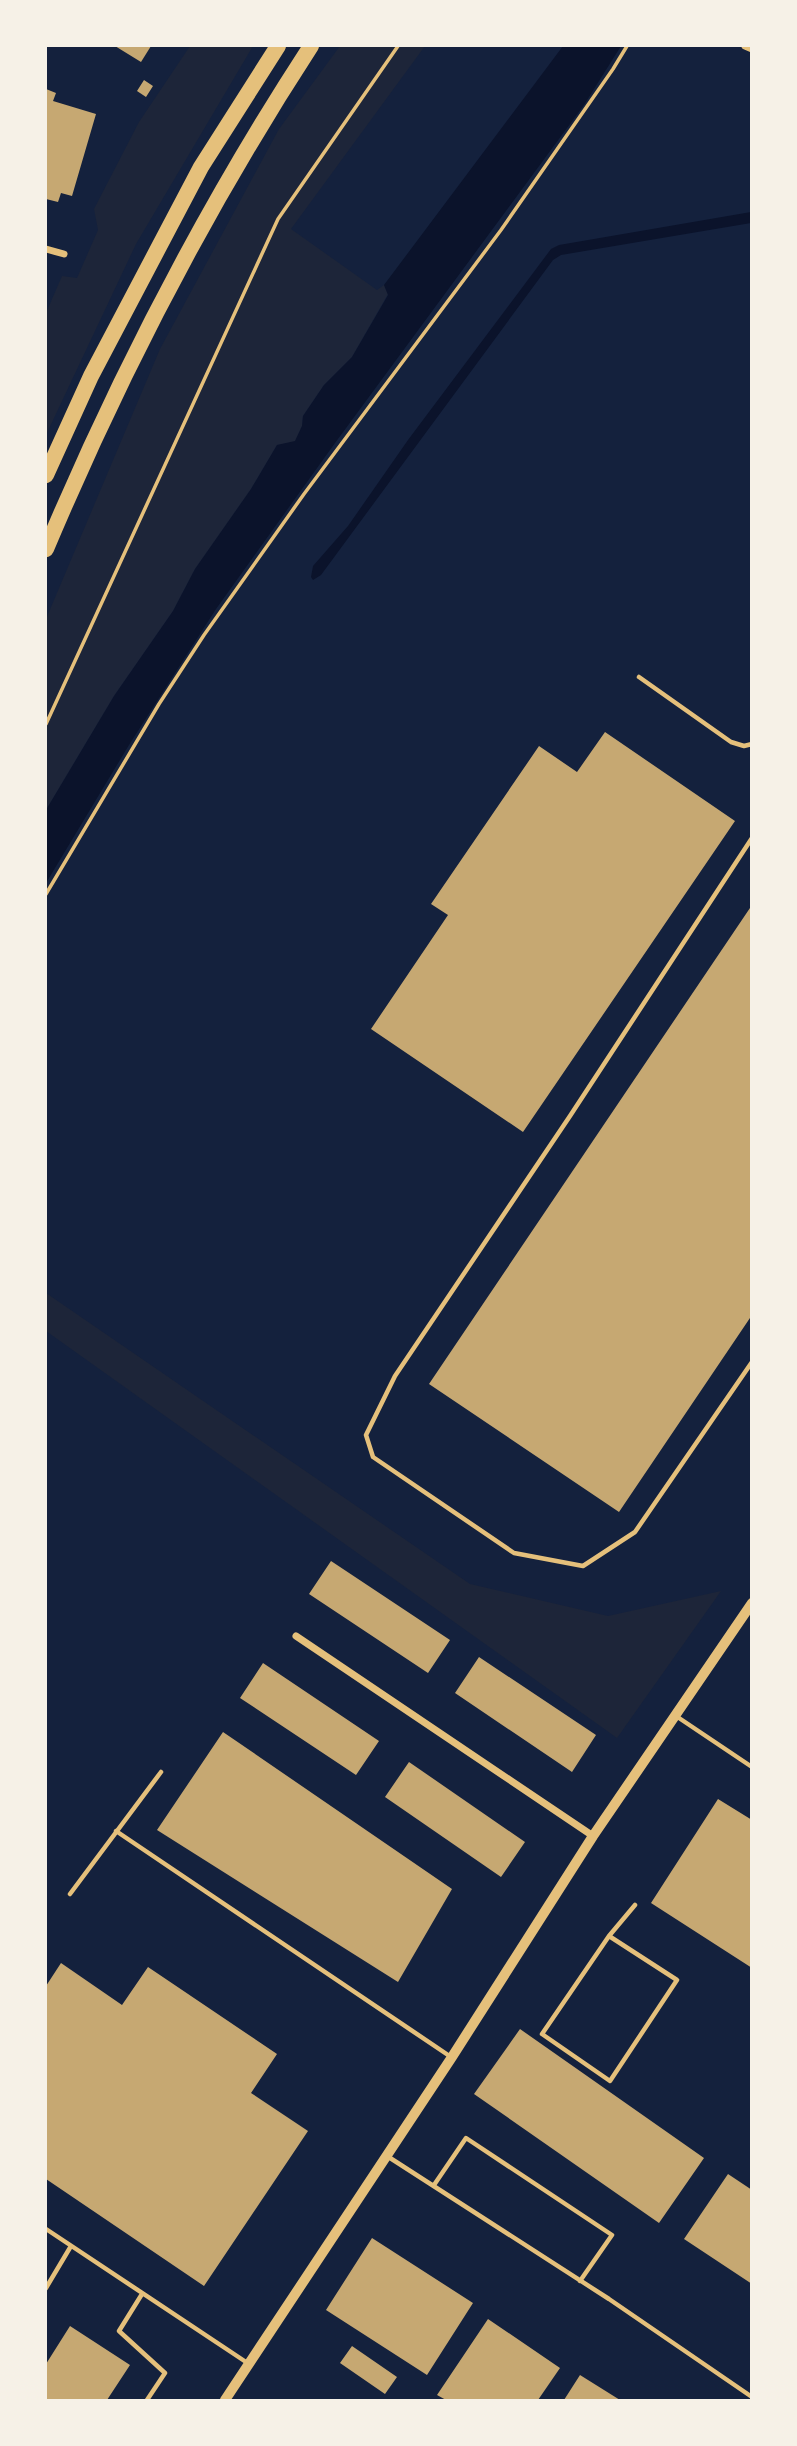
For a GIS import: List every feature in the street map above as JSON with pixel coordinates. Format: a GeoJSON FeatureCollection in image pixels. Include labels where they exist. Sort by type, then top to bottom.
{"type":"FeatureCollection","features":[{"type":"Feature","properties":{"kind":"highway"},"geometry":{"type":"LineString","coordinates":[[46,475],[91,376],[201,167],[278,46]]}},
{"type":"Feature","properties":{"kind":"highway"},"geometry":{"type":"LineString","coordinates":[[46,549],[108,406],[159,304],[224,183],[311,46]]}},
{"type":"Feature","properties":{"kind":"street"},"geometry":{"type":"LineString","coordinates":[[745,46],[751,49]]}},
{"type":"Feature","properties":{"kind":"street"},"geometry":{"type":"LineString","coordinates":[[46,249],[64,254]]}},
{"type":"Feature","properties":{"kind":"street"},"geometry":{"type":"LineString","coordinates":[[225,2400],[452,2057],[593,1836],[751,1603]]}},
{"type":"Feature","properties":{"kind":"street"},"geometry":{"type":"LineString","coordinates":[[296,1636],[593,1836]]}},
{"type":"Feature","properties":{"kind":"lane"},"geometry":{"type":"LineString","coordinates":[[639,677],[731,742],[744,746],[751,744]]}},
{"type":"Feature","properties":{"kind":"lane"},"geometry":{"type":"LineString","coordinates":[[751,838],[570,1116],[395,1376],[366,1435],[373,1457],[514,1552],[583,1566],[635,1532],[751,1362]]}},
{"type":"Feature","properties":{"kind":"lane"},"geometry":{"type":"LineString","coordinates":[[675,1715],[751,1767]]}},
{"type":"Feature","properties":{"kind":"lane"},"geometry":{"type":"LineString","coordinates":[[70,1894],[161,1772]]}},
{"type":"Feature","properties":{"kind":"lane"},"geometry":{"type":"LineString","coordinates":[[116,1830],[452,2057]]}},
{"type":"Feature","properties":{"kind":"lane"},"geometry":{"type":"LineString","coordinates":[[609,1936],[677,1980],[610,2081],[542,2034],[609,1936],[635,1905]]}},
{"type":"Feature","properties":{"kind":"lane"},"geometry":{"type":"LineString","coordinates":[[434,2185],[466,2138],[612,2235],[580,2281]]}},
{"type":"Feature","properties":{"kind":"lane"},"geometry":{"type":"LineString","coordinates":[[387,2155],[751,2397]]}},
{"type":"Feature","properties":{"kind":"lane"},"geometry":{"type":"LineString","coordinates":[[46,2229],[249,2364]]}},
{"type":"Feature","properties":{"kind":"lane"},"geometry":{"type":"LineString","coordinates":[[46,2288],[71,2246]]}},
{"type":"Feature","properties":{"kind":"lane"},"geometry":{"type":"LineString","coordinates":[[142,2294],[119,2331],[165,2373],[147,2400]]}},
{"type":"Feature","properties":{"kind":"path"},"geometry":{"type":"LineString","coordinates":[[46,724],[278,219],[398,46]]}},
{"type":"Feature","properties":{"kind":"path"},"geometry":{"type":"LineString","coordinates":[[46,894],[159,704],[204,635],[304,494],[500,230],[627,46]]}},
{"type":"Feature","properties":{"kind":"shaded area"},"geometry":{"type":"Polygon","coordinates":[[[190,46],[253,46],[136,244],[46,435],[46,313],[62,276],[77,278],[98,230],[94,209],[139,122],[190,46]]]}},
{"type":"Feature","properties":{"kind":"shaded area"},"geometry":{"type":"Polygon","coordinates":[[[340,46],[425,46],[291,229],[377,290],[384,285],[388,294],[352,357],[324,385],[303,416],[295,442],[277,445],[251,489],[195,569],[173,611],[114,696],[46,810],[46,619],[160,349],[279,129],[340,46]]]}},
{"type":"Feature","properties":{"kind":"shaded area"},"geometry":{"type":"Polygon","coordinates":[[[563,46],[621,46],[584,105],[216,609],[129,745],[46,883],[46,810],[114,696],[173,611],[195,569],[251,489],[277,445],[295,441],[303,416],[324,385],[352,357],[388,295],[384,285],[563,46]]]}},
{"type":"Feature","properties":{"kind":"shaded area"},"geometry":{"type":"Polygon","coordinates":[[[751,212],[751,223],[561,255],[553,260],[321,575],[313,580],[313,566],[348,526],[408,440],[551,249],[559,245],[751,212]]]}},
{"type":"Feature","properties":{"kind":"shaded area"},"geometry":{"type":"Polygon","coordinates":[[[46,1293],[470,1584],[608,1616],[721,1591],[617,1738],[46,1331],[46,1293]]]}},
{"type":"Feature","properties":{"kind":"building"},"geometry":{"type":"Polygon","coordinates":[[[115,46],[151,46],[141,62],[115,46]]]}},
{"type":"Feature","properties":{"kind":"building"},"geometry":{"type":"Polygon","coordinates":[[[144,80],[153,86],[146,97],[137,91],[144,80]]]}},
{"type":"Feature","properties":{"kind":"building"},"geometry":{"type":"Polygon","coordinates":[[[46,89],[56,93],[53,101],[96,114],[72,196],[61,193],[58,202],[46,199],[46,89]]]}},
{"type":"Feature","properties":{"kind":"building"},"geometry":{"type":"Polygon","coordinates":[[[605,732],[735,821],[523,1132],[371,1029],[448,915],[431,904],[539,746],[577,772],[605,732]]]}},
{"type":"Feature","properties":{"kind":"building"},"geometry":{"type":"Polygon","coordinates":[[[752,905],[752,1315],[619,1512],[429,1384],[752,905]]]}},
{"type":"Feature","properties":{"kind":"building"},"geometry":{"type":"Polygon","coordinates":[[[331,1561],[450,1640],[428,1673],[309,1594],[331,1561]]]}},
{"type":"Feature","properties":{"kind":"building"},"geometry":{"type":"Polygon","coordinates":[[[479,1657],[596,1735],[572,1772],[455,1693],[479,1657]]]}},
{"type":"Feature","properties":{"kind":"building"},"geometry":{"type":"Polygon","coordinates":[[[263,1663],[379,1741],[356,1775],[240,1698],[263,1663]]]}},
{"type":"Feature","properties":{"kind":"building"},"geometry":{"type":"Polygon","coordinates":[[[223,1732],[452,1889],[398,1982],[157,1830],[223,1732]]]}},
{"type":"Feature","properties":{"kind":"building"},"geometry":{"type":"Polygon","coordinates":[[[409,1762],[525,1842],[501,1877],[385,1797],[409,1762]]]}},
{"type":"Feature","properties":{"kind":"building"},"geometry":{"type":"Polygon","coordinates":[[[718,1799],[752,1820],[752,1968],[651,1903],[718,1799]]]}},
{"type":"Feature","properties":{"kind":"building"},"geometry":{"type":"Polygon","coordinates":[[[61,1963],[122,2005],[148,1967],[277,2054],[251,2093],[308,2131],[204,2286],[46,2179],[46,1986],[61,1963]]]}},
{"type":"Feature","properties":{"kind":"building"},"geometry":{"type":"Polygon","coordinates":[[[520,2029],[704,2158],[659,2223],[474,2094],[520,2029]]]}},
{"type":"Feature","properties":{"kind":"building"},"geometry":{"type":"Polygon","coordinates":[[[728,2174],[752,2190],[752,2284],[684,2239],[728,2174]]]}},
{"type":"Feature","properties":{"kind":"building"},"geometry":{"type":"Polygon","coordinates":[[[372,2238],[473,2303],[427,2375],[326,2310],[372,2238]]]}},
{"type":"Feature","properties":{"kind":"building"},"geometry":{"type":"Polygon","coordinates":[[[488,2319],[560,2368],[538,2400],[446,2400],[437,2395],[488,2319]]]}},
{"type":"Feature","properties":{"kind":"building"},"geometry":{"type":"Polygon","coordinates":[[[70,2326],[130,2365],[107,2400],[46,2400],[46,2364],[70,2326]]]}},
{"type":"Feature","properties":{"kind":"building"},"geometry":{"type":"Polygon","coordinates":[[[352,2346],[397,2377],[385,2394],[340,2363],[352,2346]]]}},
{"type":"Feature","properties":{"kind":"building"},"geometry":{"type":"Polygon","coordinates":[[[580,2375],[620,2400],[564,2400],[580,2375]]]}}]}
